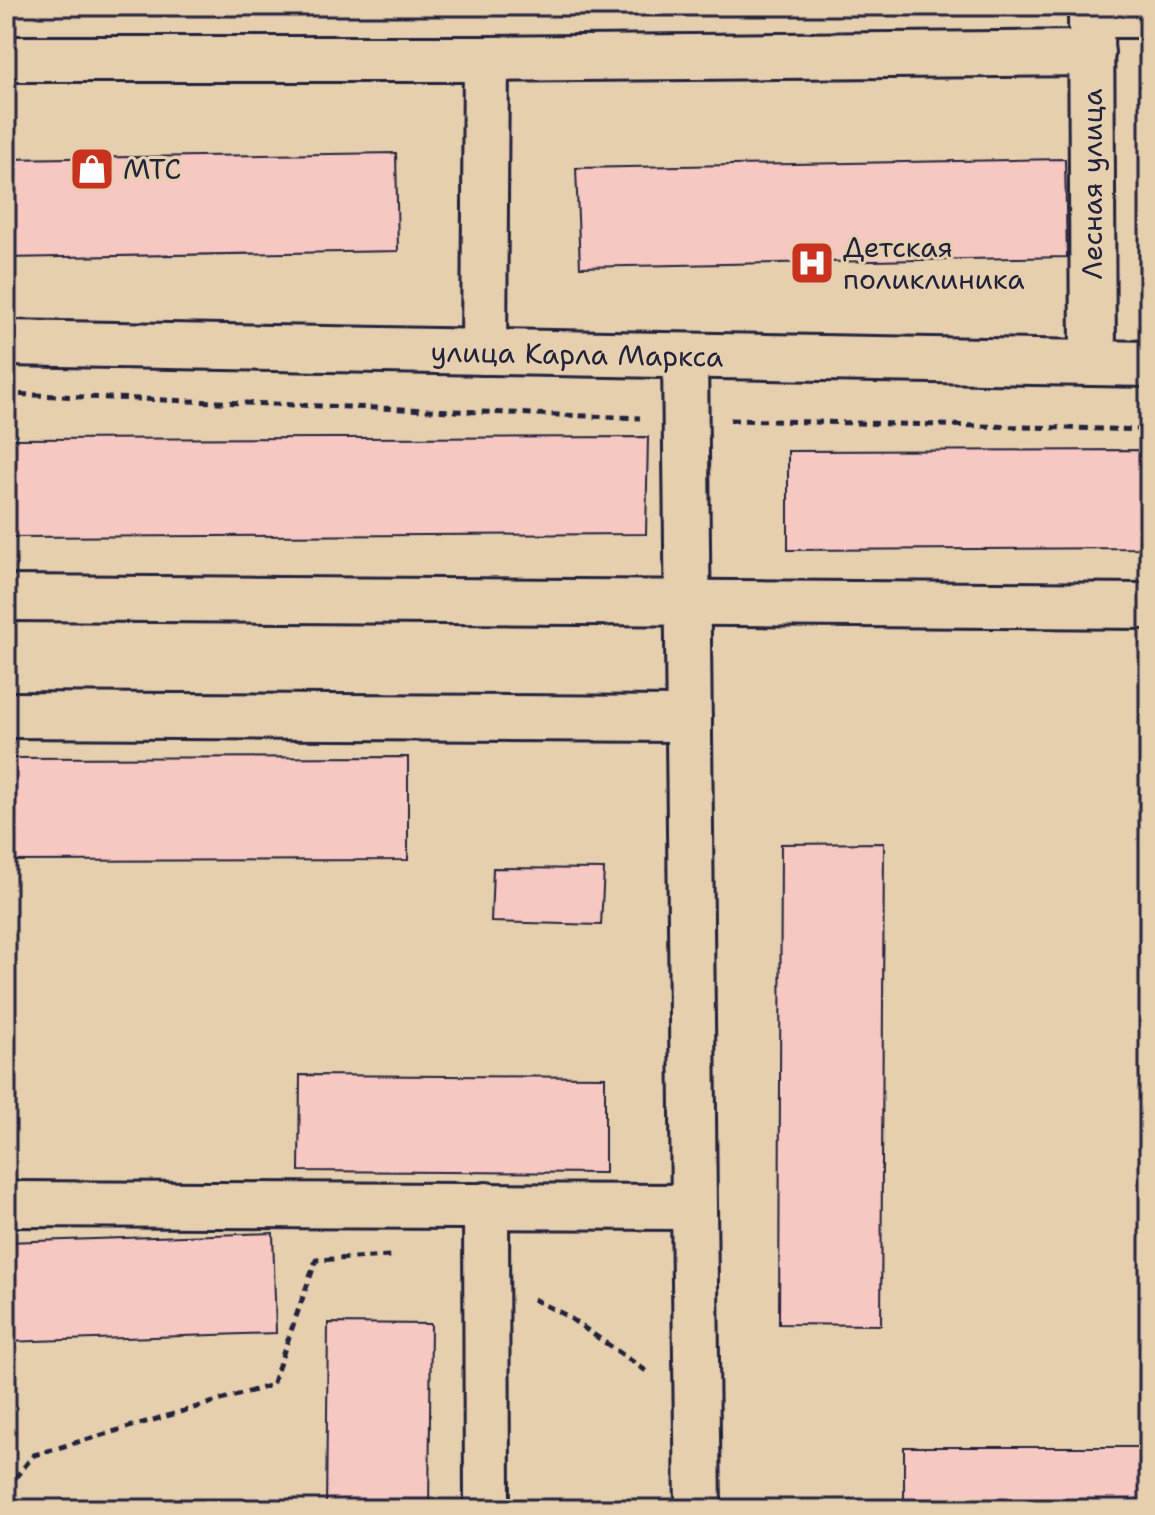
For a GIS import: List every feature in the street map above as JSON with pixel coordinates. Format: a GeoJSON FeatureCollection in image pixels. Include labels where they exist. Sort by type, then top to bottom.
{"type":"FeatureCollection","features":[{"type":"Feature","properties":{"kind":"street"},"geometry":{"type":"LineString","coordinates":[[6,59],[486,59],[1091,25],[1149,15]]}},
{"type":"Feature","properties":{"kind":"street","name":"Лесная улица"},"geometry":{"type":"LineString","coordinates":[[1091,25],[1093,363]]}},
{"type":"Feature","properties":{"kind":"street"},"geometry":{"type":"LineString","coordinates":[[484,352],[486,59]]}},
{"type":"Feature","properties":{"kind":"street","name":"улица Карла Маркса"},"geometry":{"type":"LineString","coordinates":[[6,343],[1149,364]]}},
{"type":"Feature","properties":{"kind":"street"},"geometry":{"type":"LineString","coordinates":[[685,356],[698,1509]]}},
{"type":"Feature","properties":{"kind":"street"},"geometry":{"type":"LineString","coordinates":[[6,598],[1149,606]]}},
{"type":"Feature","properties":{"kind":"street"},"geometry":{"type":"LineString","coordinates":[[6,715],[689,719]]}},
{"type":"Feature","properties":{"kind":"street"},"geometry":{"type":"LineString","coordinates":[[6,1204],[694,1207]]}},
{"type":"Feature","properties":{"kind":"street"},"geometry":{"type":"LineString","coordinates":[[486,1205],[487,1509]]}},
{"type":"Feature","properties":{"kind":"path"},"geometry":{"type":"LineString","coordinates":[[6,394],[686,419],[1149,430]]}},
{"type":"Feature","properties":{"kind":"path"},"geometry":{"type":"LineString","coordinates":[[6,1489],[34,1455],[272,1385],[316,1260],[394,1255]]}},
{"type":"Feature","properties":{"kind":"path"},"geometry":{"type":"LineString","coordinates":[[486,1276],[567,1316],[653,1376]]}},
{"type":"Feature","properties":{"kind":"building"},"geometry":{"type":"Polygon","coordinates":[[[396,153],[398,251],[6,258],[6,159],[396,153]]]}},
{"type":"Feature","properties":{"kind":"building"},"geometry":{"type":"Polygon","coordinates":[[[1065,159],[1067,257],[580,267],[576,168],[1065,159]]]}},
{"type":"Feature","properties":{"kind":"building"},"geometry":{"type":"Polygon","coordinates":[[[648,437],[646,534],[6,537],[6,439],[648,437]]]}},
{"type":"Feature","properties":{"kind":"building"},"geometry":{"type":"Polygon","coordinates":[[[1149,450],[1149,548],[788,550],[788,451],[1149,450]]]}},
{"type":"Feature","properties":{"kind":"building"},"geometry":{"type":"Polygon","coordinates":[[[408,757],[408,860],[6,861],[6,758],[408,757]]]}},
{"type":"Feature","properties":{"kind":"building"},"geometry":{"type":"Polygon","coordinates":[[[884,843],[881,1325],[779,1324],[781,844],[884,843]]]}},
{"type":"Feature","properties":{"kind":"building"},"geometry":{"type":"Polygon","coordinates":[[[493,868],[604,869],[601,925],[491,922],[493,868]]]}},
{"type":"Feature","properties":{"kind":"building"},"geometry":{"type":"Polygon","coordinates":[[[300,1075],[605,1077],[605,1173],[299,1171],[300,1075]]]}},
{"type":"Feature","properties":{"kind":"building"},"geometry":{"type":"Polygon","coordinates":[[[273,1233],[276,1333],[6,1342],[6,1242],[273,1233]]]}},
{"type":"Feature","properties":{"kind":"building"},"geometry":{"type":"Polygon","coordinates":[[[328,1323],[431,1324],[429,1509],[326,1509],[328,1323]]]}},
{"type":"Feature","properties":{"kind":"building"},"geometry":{"type":"Polygon","coordinates":[[[904,1447],[1149,1447],[1149,1509],[904,1509],[904,1447]]]}},
{"type":"Feature","properties":{"kind":"place","name":"МТС"},"geometry":{"type":"Point","coordinates":[92,169]}},
{"type":"Feature","properties":{"kind":"place","name":"Детская поликлиника"},"geometry":{"type":"Point","coordinates":[812,263]}}]}
